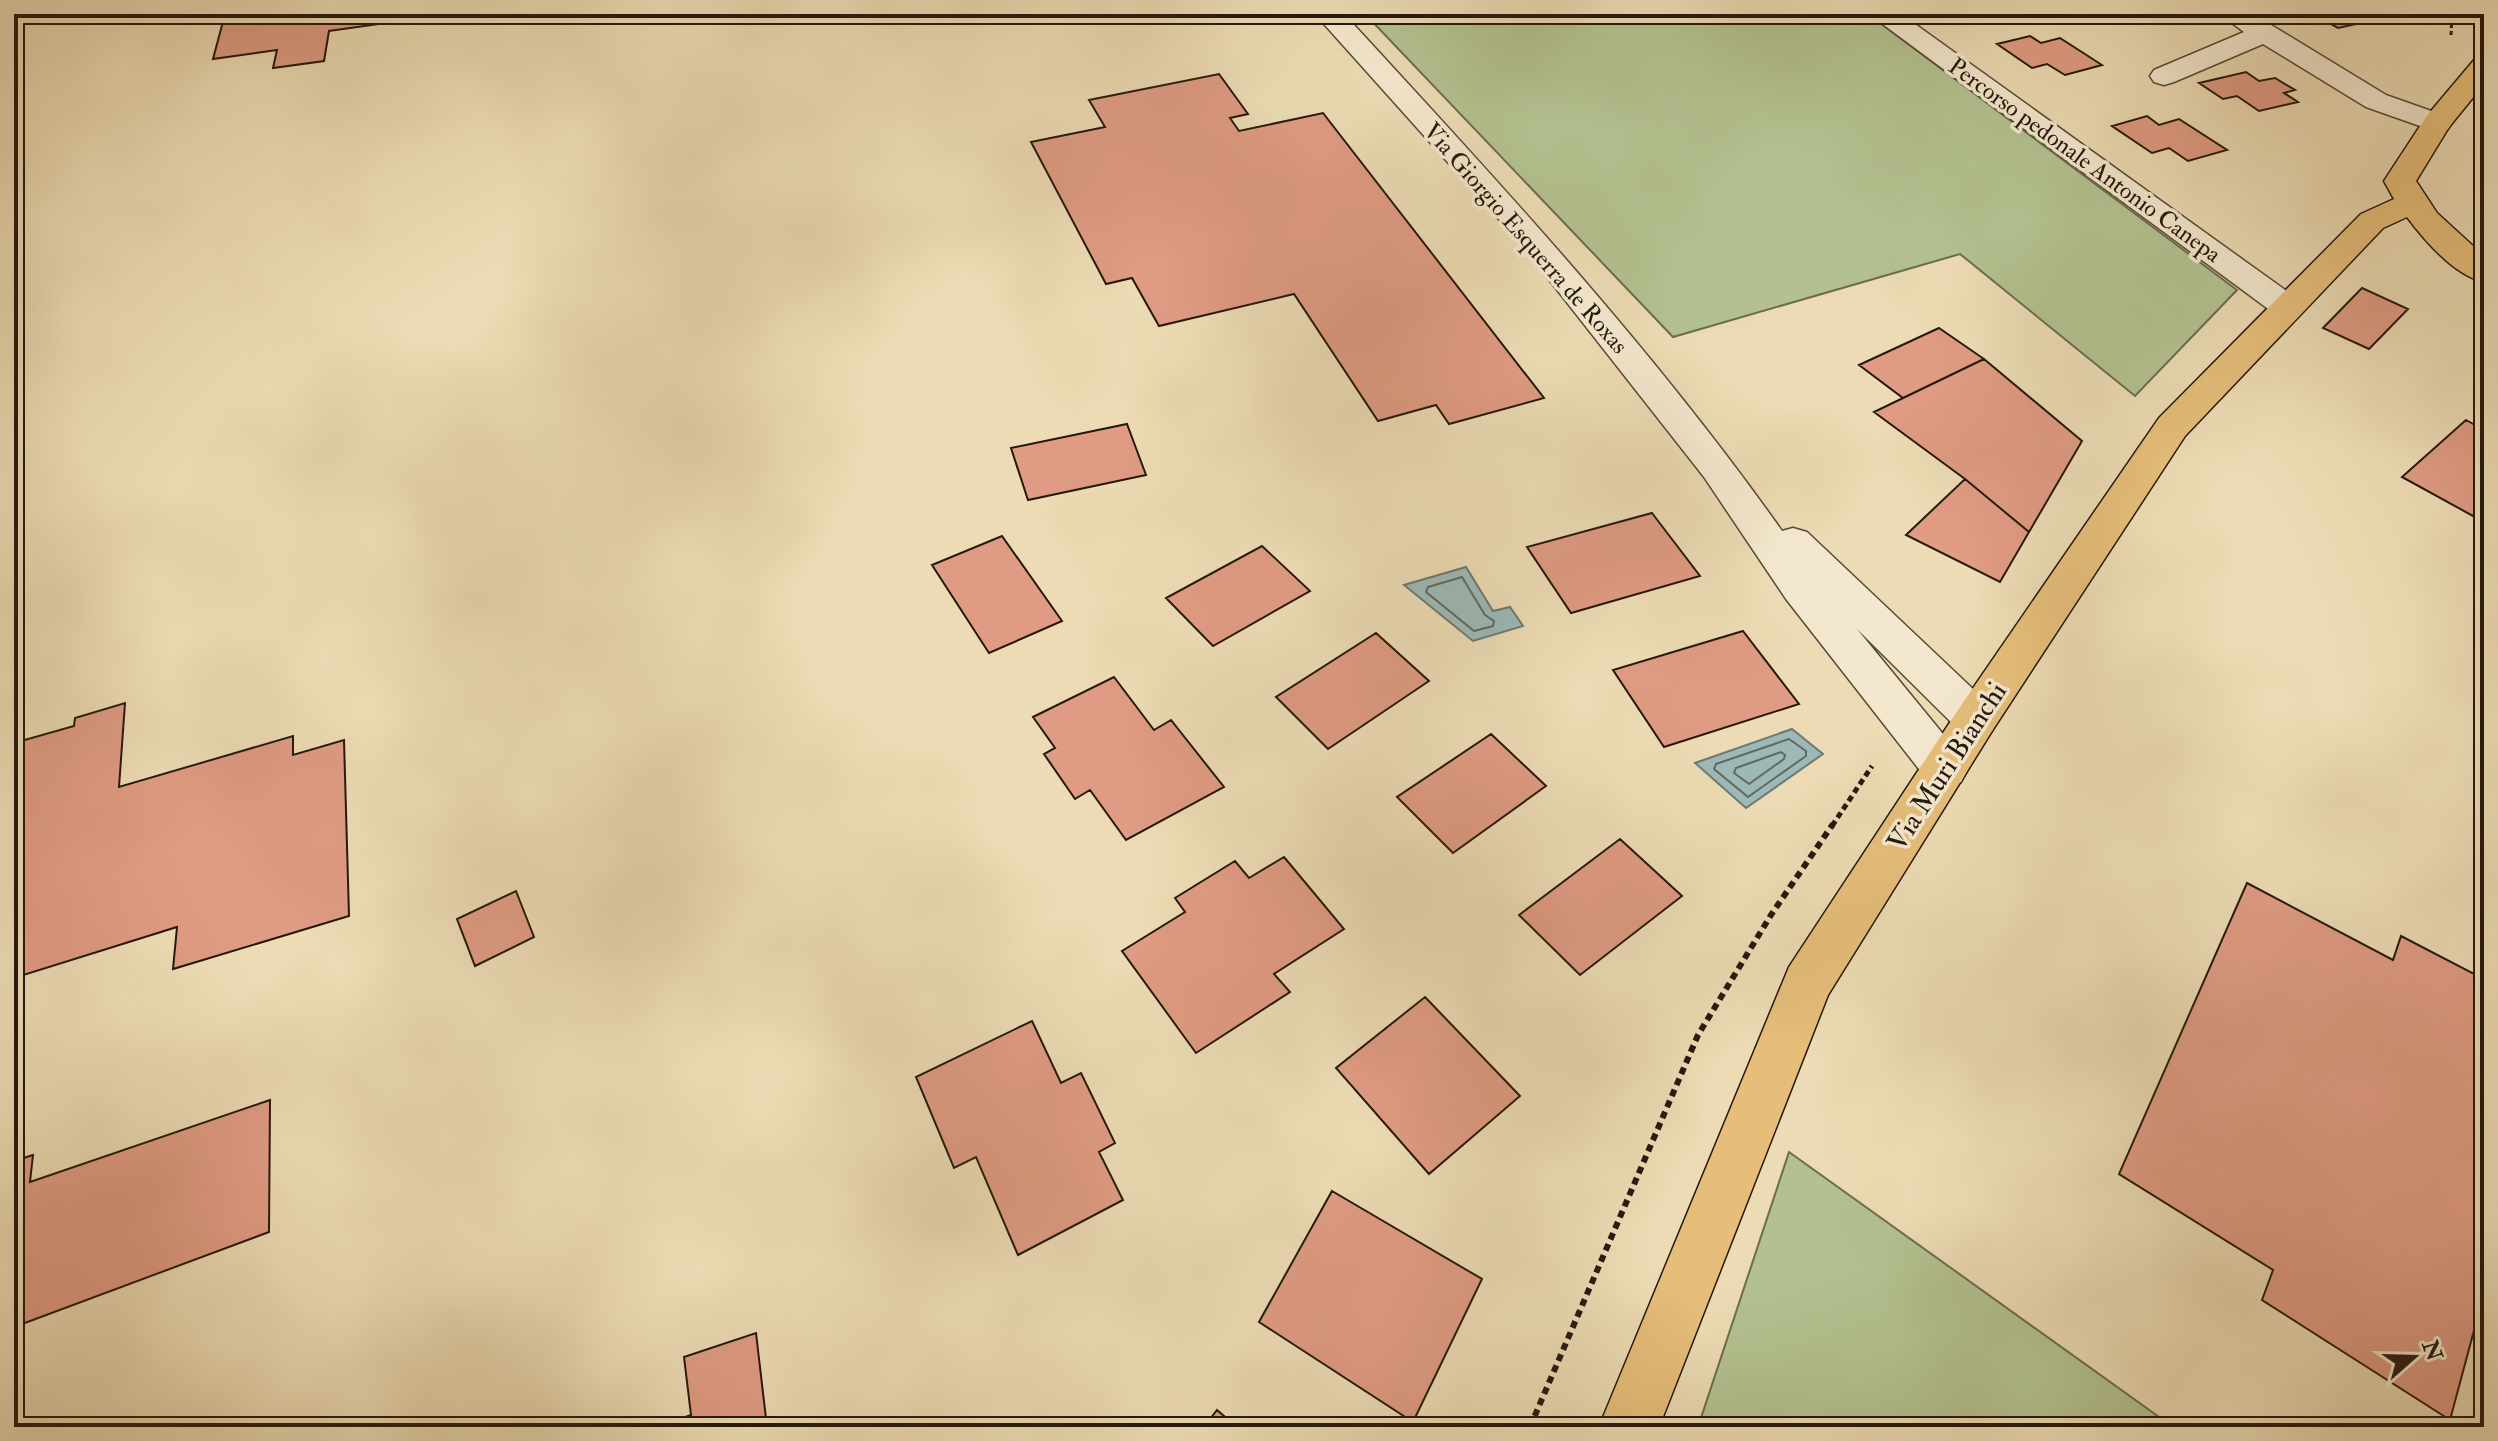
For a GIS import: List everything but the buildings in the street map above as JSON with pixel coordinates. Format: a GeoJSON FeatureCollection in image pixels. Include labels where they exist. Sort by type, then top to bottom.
{"type":"FeatureCollection","features":[{"type":"Feature","properties":{"kind":"main road"},"geometry":{"type":"LineString","coordinates":[[2484,66],[2437,123],[2400,181],[2410,204],[2454,249],[2484,272]]}},
{"type":"Feature","properties":{"kind":"main road","name":"Via Muri Bianchi"},"geometry":{"type":"LineString","coordinates":[[1629,1427],[1807,983],[1976,719],[2172,427],[2372,221],[2410,204]]}},
{"type":"Feature","properties":{"kind":"street","name":"Via Giorgio Esquerra de Roxas"},"geometry":{"type":"LineString","coordinates":[[1329,14],[1532,237],[1717,468]]}},
{"type":"Feature","properties":{"kind":"street","name":"Percorso pedonale Antonio Canepa"},"geometry":{"type":"LineString","coordinates":[[1883,14],[2287,307]]}},
{"type":"Feature","properties":{"kind":"street"},"geometry":{"type":"LineString","coordinates":[[2234,14],[2376,101],[2437,123]]}},
{"type":"Feature","properties":{"kind":"street"},"geometry":{"type":"LineString","coordinates":[[2164,76],[2265,33]]}},
{"type":"Feature","properties":{"kind":"street"},"geometry":{"type":"LineString","coordinates":[[1717,468],[1976,719]]}},
{"type":"Feature","properties":{"kind":"street"},"geometry":{"type":"LineString","coordinates":[[1717,468],[1800,588],[1945,769]]}},
{"type":"Feature","properties":{"kind":"path"},"geometry":{"type":"LineString","coordinates":[[2450,38],[2452,14]]}},
{"type":"Feature","properties":{"kind":"path"},"geometry":{"type":"LineString","coordinates":[[1530,1427],[1698,1035],[1771,915],[1904,719]]}},
{"type":"Feature","properties":{"kind":"green space"},"geometry":{"type":"Polygon","coordinates":[[[1365,14],[1868,14],[2237,290],[2135,396],[1960,254],[1673,337],[1365,14]]]}},
{"type":"Feature","properties":{"kind":"green space"},"geometry":{"type":"Polygon","coordinates":[[[1789,1152],[2173,1427],[1698,1427],[1789,1152]]]}},
{"type":"Feature","properties":{"kind":"water"},"geometry":{"type":"Polygon","coordinates":[[[1466,567],[1493,611],[1510,607],[1523,626],[1473,641],[1404,585],[1466,567]]]}},
{"type":"Feature","properties":{"kind":"water"},"geometry":{"type":"Polygon","coordinates":[[[1792,729],[1823,754],[1746,808],[1695,763],[1792,729]]]}}]}
